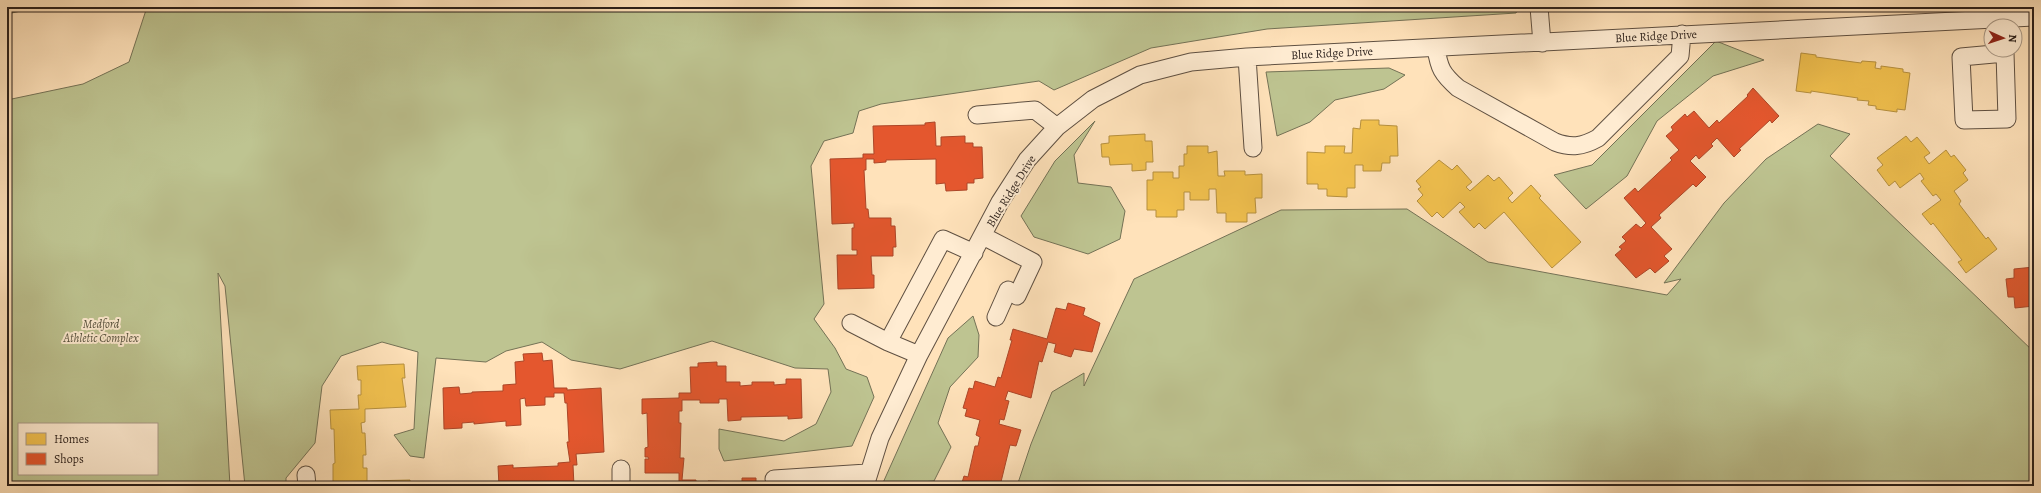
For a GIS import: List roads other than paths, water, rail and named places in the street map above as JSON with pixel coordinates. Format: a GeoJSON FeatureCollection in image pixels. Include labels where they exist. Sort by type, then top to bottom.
{"type":"FeatureCollection","features":[{"type":"Feature","properties":{"kind":"street"},"geometry":{"type":"LineString","coordinates":[[1539,7],[1542,42]]}},
{"type":"Feature","properties":{"kind":"street","name":"Blue Ridge Drive"},"geometry":{"type":"LineString","coordinates":[[2023,20],[2034,18]]}},
{"type":"Feature","properties":{"kind":"street","name":"Blue Ridge Drive"},"geometry":{"type":"LineString","coordinates":[[866,480],[880,438],[919,355],[1000,202],[1027,160],[1057,127],[1093,99],[1140,75],[1191,62],[1247,57],[1682,34],[1983,24]]}},
{"type":"Feature","properties":{"kind":"street"},"geometry":{"type":"LineString","coordinates":[[1436,48],[1439,67],[1446,78],[1458,88],[1555,142],[1566,146],[1577,146],[1598,138],[1680,56],[1682,34]]}},
{"type":"Feature","properties":{"kind":"street"},"geometry":{"type":"LineString","coordinates":[[2005,51],[2007,118],[1964,120],[1961,57],[2005,51]]}},
{"type":"Feature","properties":{"kind":"street"},"geometry":{"type":"LineString","coordinates":[[1247,57],[1253,148]]}},
{"type":"Feature","properties":{"kind":"street"},"geometry":{"type":"LineString","coordinates":[[977,115],[1035,110],[1057,127]]}},
{"type":"Feature","properties":{"kind":"street"},"geometry":{"type":"LineString","coordinates":[[983,236],[1033,262],[1017,296],[1008,290],[996,317]]}},
{"type":"Feature","properties":{"kind":"street"},"geometry":{"type":"LineString","coordinates":[[888,342],[943,239],[974,253]]}},
{"type":"Feature","properties":{"kind":"street"},"geometry":{"type":"LineString","coordinates":[[851,323],[888,342],[919,355]]}},
{"type":"Feature","properties":{"kind":"street"},"geometry":{"type":"LineString","coordinates":[[774,479],[866,480]]}},
{"type":"Feature","properties":{"kind":"park label","name":"Medford Athletic Complex"},"geometry":{"type":"Point","coordinates":[101,331]}}]}
